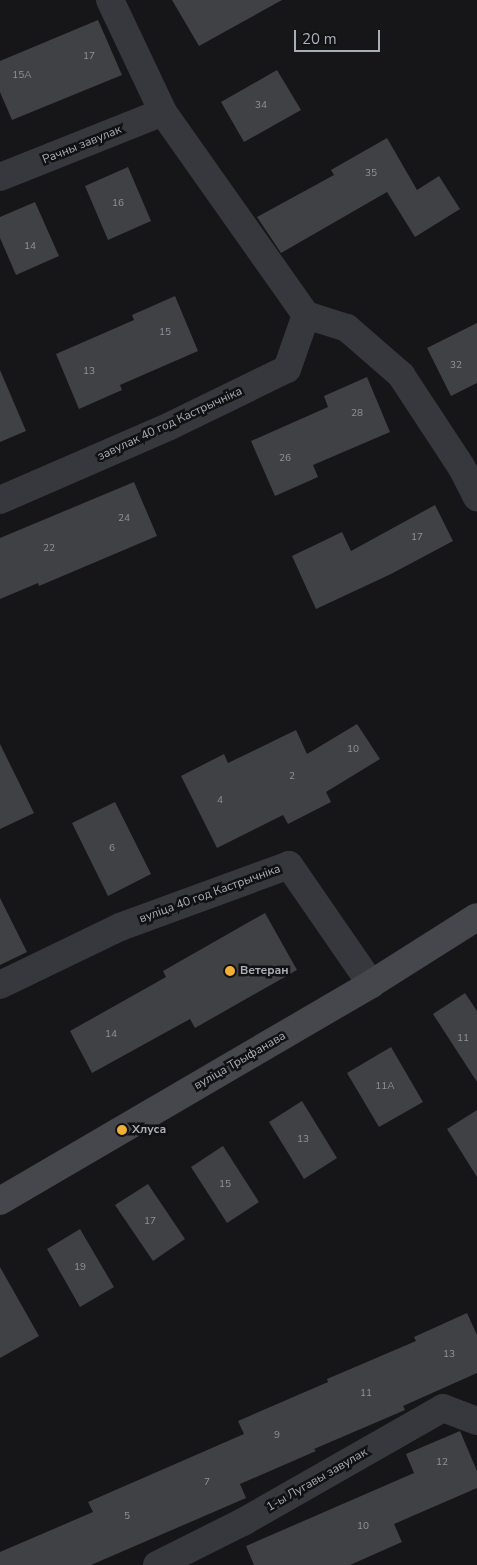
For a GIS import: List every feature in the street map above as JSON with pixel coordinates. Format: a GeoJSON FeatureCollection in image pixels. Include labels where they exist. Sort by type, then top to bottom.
{"type":"FeatureCollection","features":[{"type":"Feature","properties":{"kind":"street"},"geometry":{"type":"LineString","coordinates":[[110,0],[163,112],[306,315],[347,328],[401,375],[462,468],[477,497]]}},
{"type":"Feature","properties":{"kind":"street","name":"Рачны завулак"},"geometry":{"type":"LineString","coordinates":[[0,178],[163,112]]}},
{"type":"Feature","properties":{"kind":"street","name":"завулак 40 год Кастрычніка"},"geometry":{"type":"LineString","coordinates":[[0,500],[170,426],[288,369],[306,315]]}},
{"type":"Feature","properties":{"kind":"street","name":"вуліца 40 год Кастрычніка"},"geometry":{"type":"LineString","coordinates":[[0,985],[120,927],[289,865],[371,984]]}},
{"type":"Feature","properties":{"kind":"street","name":"вуліца Трыфанава"},"geometry":{"type":"LineString","coordinates":[[0,1201],[371,984],[477,917]]}},
{"type":"Feature","properties":{"kind":"street","name":"1-ы Лугавы завулак"},"geometry":{"type":"LineString","coordinates":[[157,1565],[243,1522],[443,1408],[477,1421]]}},
{"type":"Feature","properties":{"kind":"building"},"geometry":{"type":"Polygon","coordinates":[[[172,0],[282,0],[199,46],[172,0]]]}},
{"type":"Feature","properties":{"kind":"building"},"geometry":{"type":"Polygon","coordinates":[[[98,20],[122,75],[12,120],[0,92],[0,61],[98,20]]]}},
{"type":"Feature","properties":{"kind":"building"},"geometry":{"type":"Polygon","coordinates":[[[277,70],[301,110],[244,142],[221,102],[277,70]]]}},
{"type":"Feature","properties":{"kind":"building"},"geometry":{"type":"Polygon","coordinates":[[[387,138],[417,190],[439,176],[460,209],[415,237],[387,192],[281,253],[257,217],[334,175],[331,170],[387,138]]]}},
{"type":"Feature","properties":{"kind":"building"},"geometry":{"type":"Polygon","coordinates":[[[128,167],[151,221],[108,240],[85,186],[128,167]]]}},
{"type":"Feature","properties":{"kind":"building"},"geometry":{"type":"Polygon","coordinates":[[[35,202],[59,256],[16,275],[0,238],[0,217],[35,202]]]}},
{"type":"Feature","properties":{"kind":"building"},"geometry":{"type":"Polygon","coordinates":[[[175,296],[198,351],[120,385],[122,390],[79,409],[56,354],[134,320],[132,315],[175,296]]]}},
{"type":"Feature","properties":{"kind":"building"},"geometry":{"type":"Polygon","coordinates":[[[477,323],[477,383],[451,396],[427,348],[477,323]]]}},
{"type":"Feature","properties":{"kind":"building"},"geometry":{"type":"Polygon","coordinates":[[[0,370],[26,431],[0,442],[0,370]]]}},
{"type":"Feature","properties":{"kind":"building"},"geometry":{"type":"Polygon","coordinates":[[[367,377],[390,432],[313,465],[318,477],[275,496],[251,441],[328,407],[324,396],[367,377]]]}},
{"type":"Feature","properties":{"kind":"building"},"geometry":{"type":"Polygon","coordinates":[[[134,482],[157,536],[39,586],[38,583],[0,599],[0,538],[134,482]]]}},
{"type":"Feature","properties":{"kind":"building"},"geometry":{"type":"Polygon","coordinates":[[[435,505],[453,541],[391,574],[316,609],[292,556],[342,532],[351,551],[435,505]]]}},
{"type":"Feature","properties":{"kind":"building"},"geometry":{"type":"Polygon","coordinates":[[[357,724],[380,759],[326,792],[331,802],[288,824],[283,815],[217,848],[181,776],[224,754],[228,763],[296,730],[307,754],[357,724]]]}},
{"type":"Feature","properties":{"kind":"building"},"geometry":{"type":"Polygon","coordinates":[[[0,744],[34,813],[0,829],[0,744]]]}},
{"type":"Feature","properties":{"kind":"building"},"geometry":{"type":"Polygon","coordinates":[[[115,802],[151,874],[108,896],[72,823],[115,802]]]}},
{"type":"Feature","properties":{"kind":"building"},"geometry":{"type":"Polygon","coordinates":[[[0,898],[27,952],[0,965],[0,898]]]}},
{"type":"Feature","properties":{"kind":"building"},"geometry":{"type":"Polygon","coordinates":[[[265,913],[297,970],[195,1028],[190,1019],[92,1073],[70,1031],[166,977],[163,971],[265,913]]]}},
{"type":"Feature","properties":{"kind":"building"},"geometry":{"type":"Polygon","coordinates":[[[465,993],[477,1011],[477,1082],[433,1014],[465,993]]]}},
{"type":"Feature","properties":{"kind":"building"},"geometry":{"type":"Polygon","coordinates":[[[391,1047],[423,1102],[379,1127],[347,1073],[391,1047]]]}},
{"type":"Feature","properties":{"kind":"building"},"geometry":{"type":"Polygon","coordinates":[[[302,1101],[337,1158],[304,1179],[269,1122],[302,1101]]]}},
{"type":"Feature","properties":{"kind":"building"},"geometry":{"type":"Polygon","coordinates":[[[477,1110],[477,1177],[447,1129],[477,1110]]]}},
{"type":"Feature","properties":{"kind":"building"},"geometry":{"type":"Polygon","coordinates":[[[223,1146],[259,1202],[227,1223],[191,1167],[223,1146]]]}},
{"type":"Feature","properties":{"kind":"building"},"geometry":{"type":"Polygon","coordinates":[[[148,1184],[185,1239],[153,1261],[115,1205],[148,1184]]]}},
{"type":"Feature","properties":{"kind":"building"},"geometry":{"type":"Polygon","coordinates":[[[80,1229],[114,1287],[80,1307],[47,1249],[80,1229]]]}},
{"type":"Feature","properties":{"kind":"building"},"geometry":{"type":"Polygon","coordinates":[[[0,1267],[39,1336],[0,1358],[0,1267]]]}},
{"type":"Feature","properties":{"kind":"building"},"geometry":{"type":"Polygon","coordinates":[[[467,1313],[477,1335],[477,1373],[403,1406],[405,1410],[314,1449],[316,1451],[240,1484],[246,1498],[91,1565],[0,1565],[0,1552],[93,1512],[88,1502],[244,1434],[238,1421],[328,1382],[327,1379],[416,1341],[414,1337],[467,1313]]]}},
{"type":"Feature","properties":{"kind":"building"},"geometry":{"type":"Polygon","coordinates":[[[460,1431],[477,1471],[477,1488],[394,1524],[402,1542],[350,1565],[254,1565],[246,1546],[414,1473],[406,1454],[460,1431]]]}},
{"type":"Feature","properties":{"kind":"place","name":"Ветеран"},"geometry":{"type":"Point","coordinates":[230,971]}},
{"type":"Feature","properties":{"kind":"place","name":"Хлуса"},"geometry":{"type":"Point","coordinates":[122,1130]}}]}
